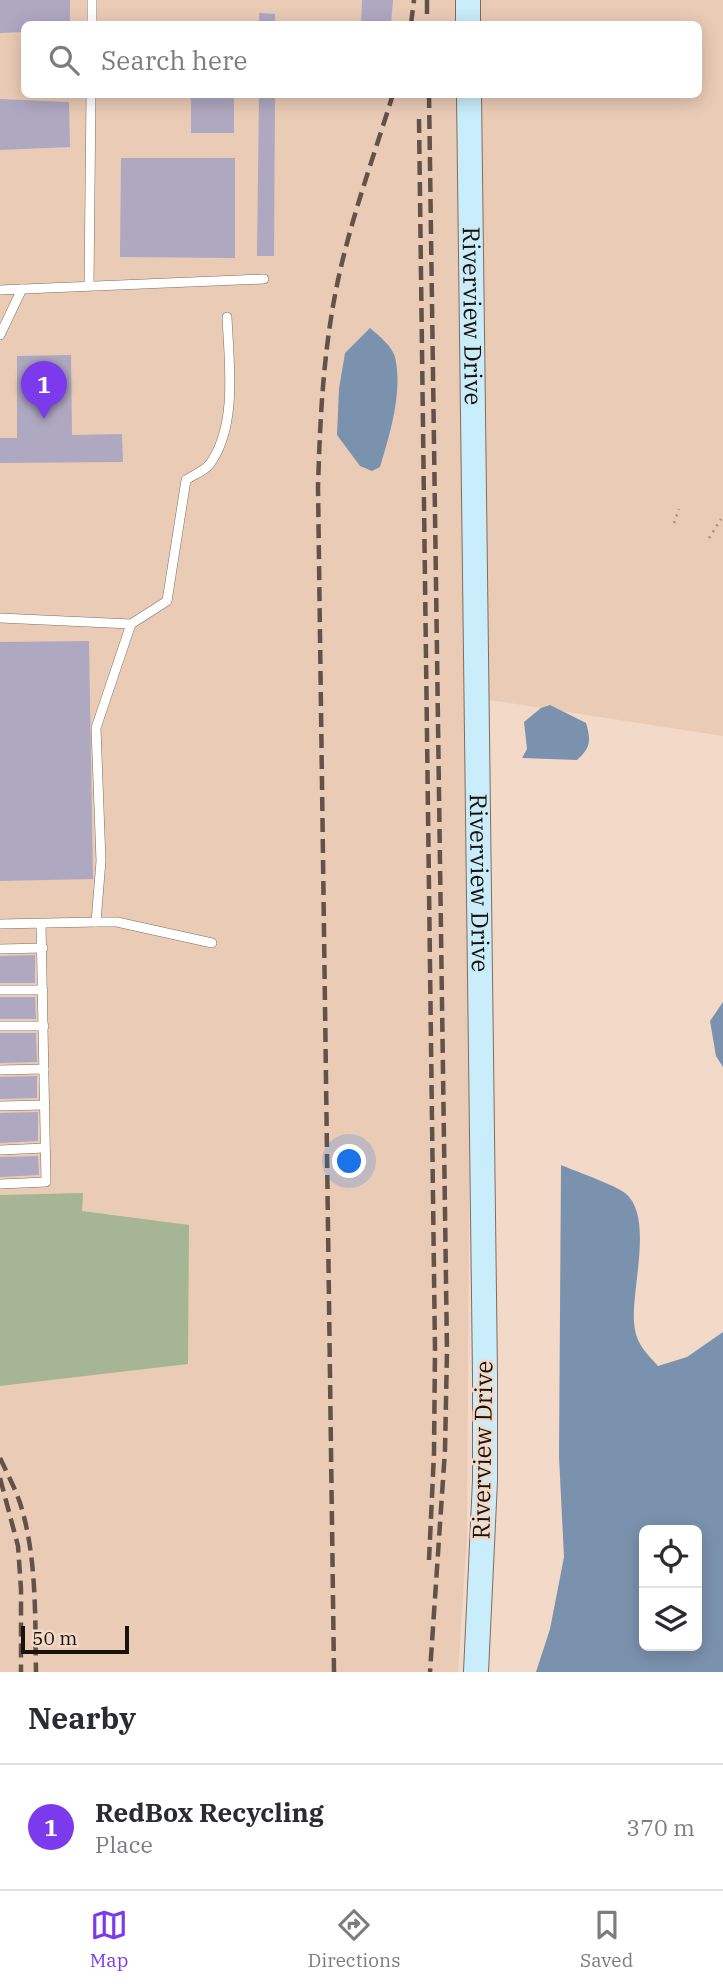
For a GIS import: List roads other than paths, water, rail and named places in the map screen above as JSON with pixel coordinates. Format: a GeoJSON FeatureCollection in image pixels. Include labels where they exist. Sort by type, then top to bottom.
{"type":"FeatureCollection","features":[{"type":"Feature","properties":{"kind":"street"},"geometry":{"type":"LineString","coordinates":[[468,0],[468,21]]}},
{"type":"Feature","properties":{"kind":"street","name":"Riverview Drive"},"geometry":{"type":"LineString","coordinates":[[469,98],[485,1376],[485,1482],[476,1672]]}},
{"type":"Feature","properties":{"kind":"lane"},"geometry":{"type":"LineString","coordinates":[[92,0],[92,21]]}},
{"type":"Feature","properties":{"kind":"lane"},"geometry":{"type":"LineString","coordinates":[[89,285],[91,98]]}},
{"type":"Feature","properties":{"kind":"lane"},"geometry":{"type":"LineString","coordinates":[[0,290],[264,279]]}},
{"type":"Feature","properties":{"kind":"lane"},"geometry":{"type":"LineString","coordinates":[[0,335],[22,289]]}},
{"type":"Feature","properties":{"kind":"lane"},"geometry":{"type":"LineString","coordinates":[[0,618],[131,625],[167,601],[186,480],[208,466],[225,434],[230,386],[227,317]]}},
{"type":"Feature","properties":{"kind":"lane"},"geometry":{"type":"LineString","coordinates":[[96,922],[101,861],[96,728],[131,625]]}},
{"type":"Feature","properties":{"kind":"lane"},"geometry":{"type":"LineString","coordinates":[[0,924],[117,922],[212,943]]}},
{"type":"Feature","properties":{"kind":"lane"},"geometry":{"type":"LineString","coordinates":[[0,1184],[46,1182],[41,925]]}},
{"type":"Feature","properties":{"kind":"lane"},"geometry":{"type":"LineString","coordinates":[[0,948],[43,948]]}},
{"type":"Feature","properties":{"kind":"lane"},"geometry":{"type":"LineString","coordinates":[[0,990],[43,990]]}},
{"type":"Feature","properties":{"kind":"lane"},"geometry":{"type":"LineString","coordinates":[[0,1026],[44,1026]]}},
{"type":"Feature","properties":{"kind":"lane"},"geometry":{"type":"LineString","coordinates":[[0,1070],[44,1069]]}},
{"type":"Feature","properties":{"kind":"lane"},"geometry":{"type":"LineString","coordinates":[[0,1107],[45,1105]]}},
{"type":"Feature","properties":{"kind":"lane"},"geometry":{"type":"LineString","coordinates":[[0,1150],[46,1148]]}},
{"type":"Feature","properties":{"kind":"water"},"geometry":{"type":"Polygon","coordinates":[[[370,328],[385,341],[393,353],[397,370],[391,427],[380,467],[372,471],[360,466],[337,435],[339,389],[345,353],[370,328]]]}},
{"type":"Feature","properties":{"kind":"water"},"geometry":{"type":"Polygon","coordinates":[[[550,705],[586,723],[589,743],[577,760],[522,758],[527,749],[524,722],[541,708],[550,705]]]}},
{"type":"Feature","properties":{"kind":"water"},"geometry":{"type":"Polygon","coordinates":[[[723,1002],[723,1067],[716,1056],[710,1021],[723,1002]]]}},
{"type":"Feature","properties":{"kind":"water"},"geometry":{"type":"Polygon","coordinates":[[[561,1165],[620,1190],[634,1205],[639,1220],[640,1238],[635,1330],[641,1345],[658,1366],[687,1357],[723,1332],[723,1672],[536,1672],[550,1629],[564,1557],[559,1457],[561,1165]]]}},
{"type":"Feature","properties":{"kind":"railway"},"geometry":{"type":"LineString","coordinates":[[411,21],[414,0]]}},
{"type":"Feature","properties":{"kind":"railway"},"geometry":{"type":"LineString","coordinates":[[427,0],[427,21]]}},
{"type":"Feature","properties":{"kind":"railway"},"geometry":{"type":"LineString","coordinates":[[334,1672],[318,487],[325,363],[336,290],[354,216],[392,98]]}},
{"type":"Feature","properties":{"kind":"railway"},"geometry":{"type":"LineString","coordinates":[[429,98],[447,1351],[445,1450],[430,1672]]}},
{"type":"Feature","properties":{"kind":"railway"},"geometry":{"type":"LineString","coordinates":[[419,119],[435,1350],[429,1560]]}},
{"type":"Feature","properties":{"kind":"railway"},"geometry":{"type":"LineString","coordinates":[[0,1458],[20,1503],[30,1544],[36,1672]]}},
{"type":"Feature","properties":{"kind":"railway"},"geometry":{"type":"LineString","coordinates":[[0,1478],[18,1546],[21,1672]]}},
{"type":"Feature","properties":{"kind":"place","name":"RedBox Recycling"},"geometry":{"type":"Point","coordinates":[44,419]}}]}
